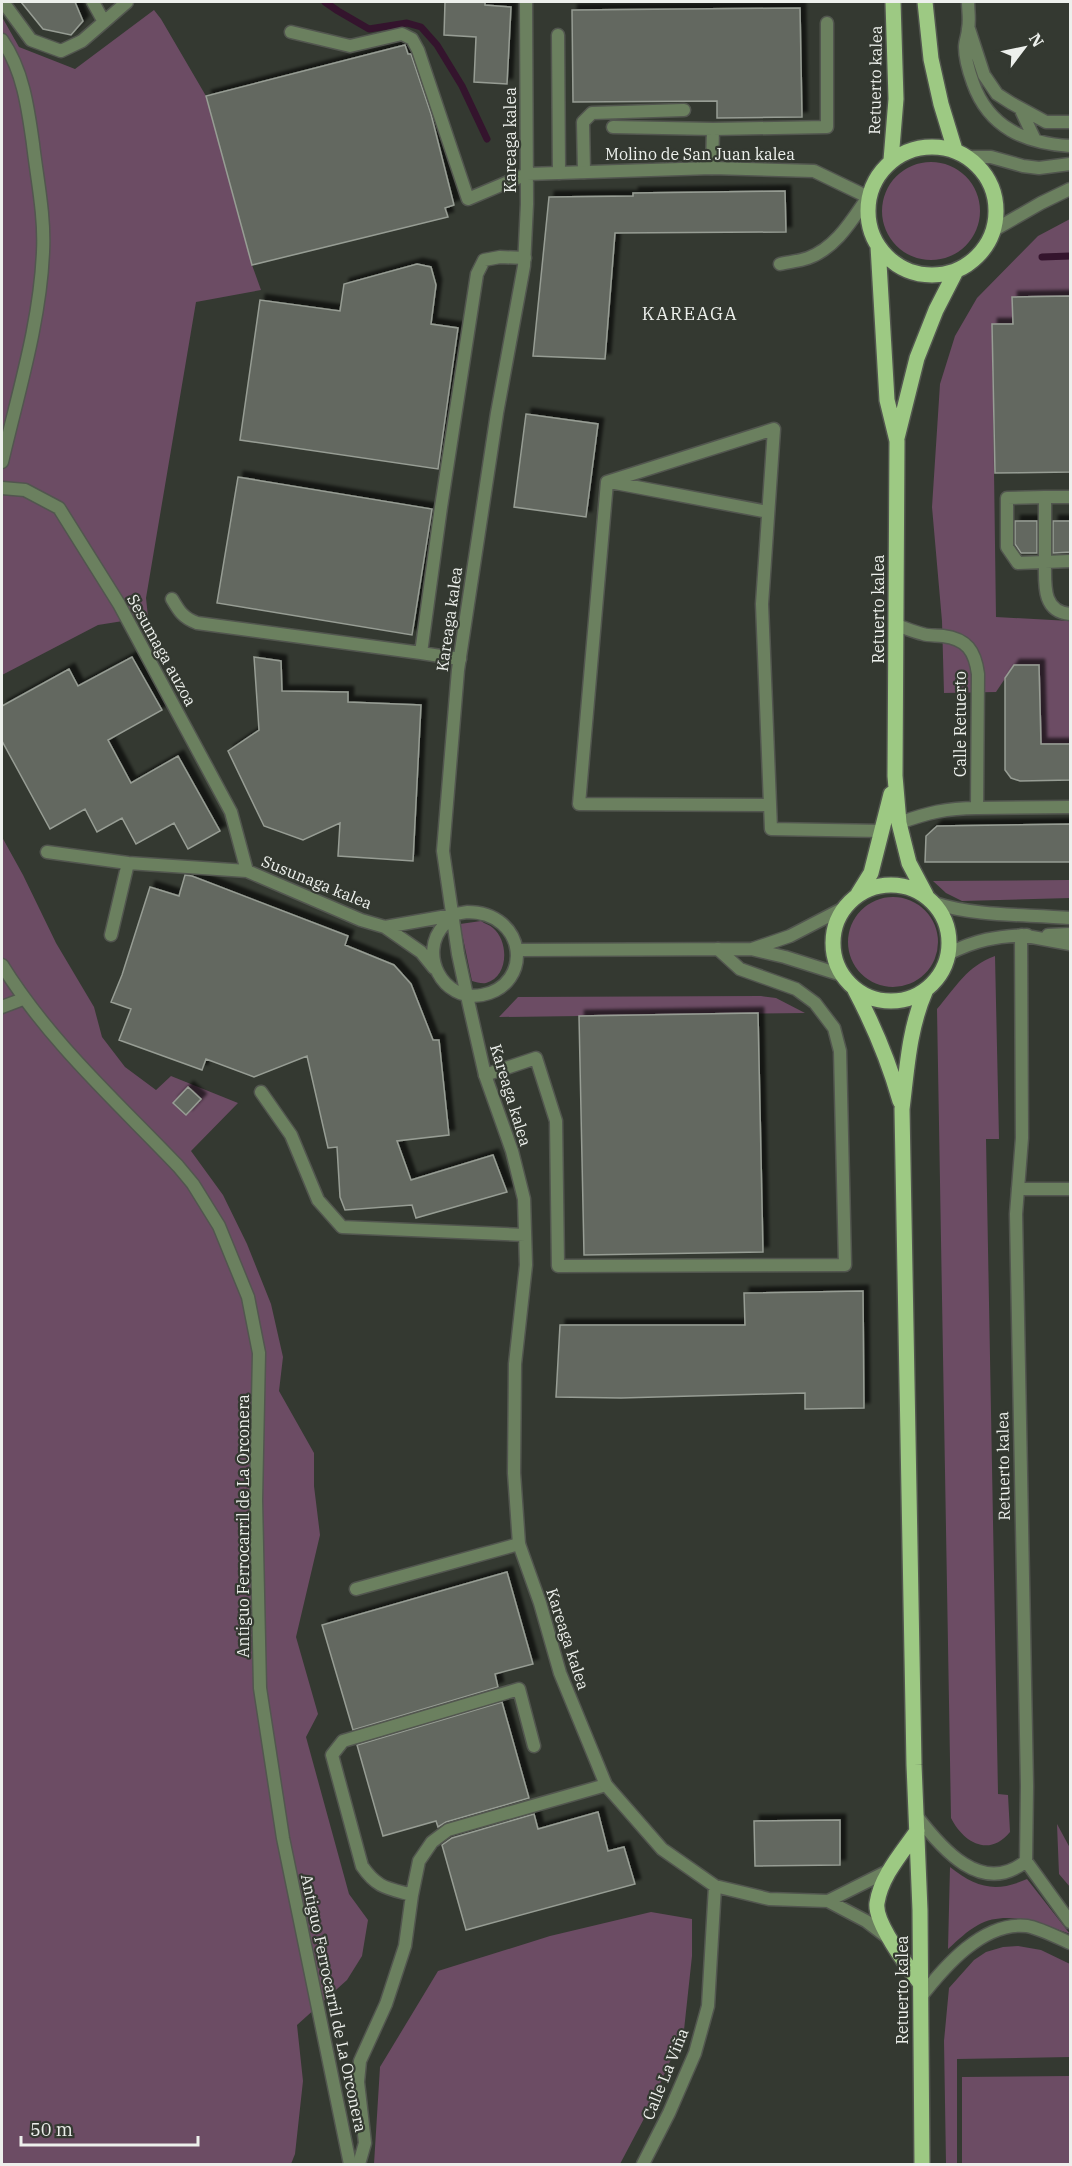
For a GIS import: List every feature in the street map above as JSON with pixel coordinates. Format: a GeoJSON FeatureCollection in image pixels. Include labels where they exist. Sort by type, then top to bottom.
{"type":"FeatureCollection","features":[{"type":"Feature","properties":{"kind":"main road","name":"Retuerto kalea"},"geometry":{"type":"LineString","coordinates":[[891,160],[896,99],[893,2]]}},
{"type":"Feature","properties":{"kind":"main road"},"geometry":{"type":"LineString","coordinates":[[925,2],[931,59],[941,105],[962,153],[983,171],[993,190],[997,210],[994,230],[986,247],[972,261],[956,271],[935,276],[913,273],[893,262],[878,246],[870,231],[867,214],[868,197],[876,177],[891,160],[911,149],[933,146],[962,153]]}},
{"type":"Feature","properties":{"kind":"main road"},"geometry":{"type":"LineString","coordinates":[[878,246],[887,400],[897,441]]}},
{"type":"Feature","properties":{"kind":"main road"},"geometry":{"type":"LineString","coordinates":[[897,441],[917,358],[936,310],[956,271]]}},
{"type":"Feature","properties":{"kind":"main road","name":"Retuerto kalea"},"geometry":{"type":"LineString","coordinates":[[897,441],[895,776],[899,824],[909,863],[930,899]]}},
{"type":"Feature","properties":{"kind":"main road","name":"Retuerto kalea"},"geometry":{"type":"LineString","coordinates":[[858,894],[871,873],[884,831],[895,776]]}},
{"type":"Feature","properties":{"kind":"main road"},"geometry":{"type":"LineString","coordinates":[[892,884],[906,886],[930,899],[946,921],[950,942],[946,965],[940,976],[925,992],[910,999],[889,1002],[870,998],[855,990],[842,975],[835,959],[832,940],[835,926],[844,908],[858,894],[876,886],[892,884]]}},
{"type":"Feature","properties":{"kind":"main road","name":"Retuerto kalea"},"geometry":{"type":"LineString","coordinates":[[855,990],[876,1030],[892,1072],[902,1109]]}},
{"type":"Feature","properties":{"kind":"main road","name":"Retuerto kalea"},"geometry":{"type":"LineString","coordinates":[[922,2164],[902,1109],[912,1032],[925,992]]}},
{"type":"Feature","properties":{"kind":"main road"},"geometry":{"type":"LineString","coordinates":[[917,1831],[888,1871],[876,1905],[887,1937],[920,1991]]}},
{"type":"Feature","properties":{"kind":"street"},"geometry":{"type":"LineString","coordinates":[[3,2],[31,40],[61,51],[82,41],[127,2]]}},
{"type":"Feature","properties":{"kind":"street"},"geometry":{"type":"LineString","coordinates":[[93,2],[104,22]]}},
{"type":"Feature","properties":{"kind":"street","name":"Kareaga kalea"},"geometry":{"type":"LineString","coordinates":[[526,2],[525,258],[497,413],[460,659],[443,851],[466,995],[485,1075],[514,1161],[524,1199],[526,1265],[515,1364],[514,1473],[519,1544],[540,1602],[560,1673],[606,1785],[662,1850],[716,1886],[769,1899],[828,1901],[866,1921],[887,1937]]}},
{"type":"Feature","properties":{"kind":"street"},"geometry":{"type":"LineString","coordinates":[[968,2],[969,28],[965,46],[970,75],[978,97],[990,116],[1011,132],[1055,145],[1071,146]]}},
{"type":"Feature","properties":{"kind":"street"},"geometry":{"type":"LineString","coordinates":[[613,127],[713,129],[827,127],[827,23]]}},
{"type":"Feature","properties":{"kind":"street"},"geometry":{"type":"LineString","coordinates":[[969,28],[984,75],[997,94],[1046,122],[1071,122]]}},
{"type":"Feature","properties":{"kind":"street","name":"Molino de San Juan kalea"},"geometry":{"type":"LineString","coordinates":[[291,32],[350,46],[402,34],[412,39],[418,50],[468,199],[526,174],[712,168],[814,171],[868,197]]}},
{"type":"Feature","properties":{"kind":"street"},"geometry":{"type":"LineString","coordinates":[[558,35],[559,172]]}},
{"type":"Feature","properties":{"kind":"street"},"geometry":{"type":"LineString","coordinates":[[2,40],[8,49],[27,101],[41,207],[44,251],[37,314],[2,462]]}},
{"type":"Feature","properties":{"kind":"street"},"geometry":{"type":"LineString","coordinates":[[1020,108],[1035,140]]}},
{"type":"Feature","properties":{"kind":"street"},"geometry":{"type":"LineString","coordinates":[[584,172],[582,136],[583,122],[587,116],[597,111],[684,110]]}},
{"type":"Feature","properties":{"kind":"street"},"geometry":{"type":"LineString","coordinates":[[712,168],[713,129]]}},
{"type":"Feature","properties":{"kind":"street"},"geometry":{"type":"LineString","coordinates":[[962,153],[1039,168],[1071,164]]}},
{"type":"Feature","properties":{"kind":"street"},"geometry":{"type":"LineString","coordinates":[[994,230],[1071,189]]}},
{"type":"Feature","properties":{"kind":"street"},"geometry":{"type":"LineString","coordinates":[[780,264],[809,258],[831,245],[847,228],[868,197]]}},
{"type":"Feature","properties":{"kind":"street"},"geometry":{"type":"LineString","coordinates":[[422,653],[441,507],[477,274],[484,260],[500,257],[525,258]]}},
{"type":"Feature","properties":{"kind":"street"},"geometry":{"type":"LineString","coordinates":[[608,482],[774,429],[762,604],[771,829],[884,831]]}},
{"type":"Feature","properties":{"kind":"street"},"geometry":{"type":"LineString","coordinates":[[608,482],[768,512]]}},
{"type":"Feature","properties":{"kind":"street"},"geometry":{"type":"LineString","coordinates":[[608,482],[579,804],[770,805]]}},
{"type":"Feature","properties":{"kind":"street","name":"Sesumaga auzoa"},"geometry":{"type":"LineString","coordinates":[[2,488],[25,490],[59,508],[119,604],[231,812],[247,871]]}},
{"type":"Feature","properties":{"kind":"street"},"geometry":{"type":"LineString","coordinates":[[1045,497],[1045,596],[1052,606],[1063,614],[1071,614]]}},
{"type":"Feature","properties":{"kind":"street"},"geometry":{"type":"LineString","coordinates":[[1071,497],[1007,498],[1007,548],[1018,563],[1071,561]]}},
{"type":"Feature","properties":{"kind":"street"},"geometry":{"type":"LineString","coordinates":[[172,598],[179,612],[188,620],[197,623],[460,659]]}},
{"type":"Feature","properties":{"kind":"street","name":"Calle Retuerto"},"geometry":{"type":"LineString","coordinates":[[896,624],[924,634],[945,636],[960,641],[969,646],[976,658],[978,674],[977,808]]}},
{"type":"Feature","properties":{"kind":"street"},"geometry":{"type":"LineString","coordinates":[[899,824],[927,813],[949,808],[1071,807]]}},
{"type":"Feature","properties":{"kind":"street","name":"Susunaga kalea"},"geometry":{"type":"LineString","coordinates":[[47,852],[128,863],[247,871],[362,920],[385,927]]}},
{"type":"Feature","properties":{"kind":"street"},"geometry":{"type":"LineString","coordinates":[[111,935],[128,863]]}},
{"type":"Feature","properties":{"kind":"street"},"geometry":{"type":"LineString","coordinates":[[930,899],[950,908],[997,914],[1071,916]]}},
{"type":"Feature","properties":{"kind":"street"},"geometry":{"type":"LineString","coordinates":[[751,949],[789,936],[844,908]]}},
{"type":"Feature","properties":{"kind":"street"},"geometry":{"type":"LineString","coordinates":[[467,912],[482,912],[496,917],[514,937],[518,950],[514,969],[506,981],[495,990],[481,995],[466,995],[444,983],[421,952],[385,927],[467,912]]}},
{"type":"Feature","properties":{"kind":"street"},"geometry":{"type":"LineString","coordinates":[[436,970],[432,957],[434,939],[453,915]]}},
{"type":"Feature","properties":{"kind":"street"},"geometry":{"type":"LineString","coordinates":[[948,954],[979,940],[1021,935],[1071,934]]}},
{"type":"Feature","properties":{"kind":"street"},"geometry":{"type":"LineString","coordinates":[[1021,935],[1071,944]]}},
{"type":"Feature","properties":{"kind":"street","name":"Retuerto kalea"},"geometry":{"type":"LineString","coordinates":[[1021,935],[1022,1138],[1017,1226],[1027,1786],[1026,1861]]}},
{"type":"Feature","properties":{"kind":"street"},"geometry":{"type":"LineString","coordinates":[[485,1075],[536,1058],[556,1121],[558,1266],[845,1264],[840,1051],[834,1028],[815,1003],[796,989],[740,969],[718,949]]}},
{"type":"Feature","properties":{"kind":"street"},"geometry":{"type":"LineString","coordinates":[[518,950],[751,949],[842,975]]}},
{"type":"Feature","properties":{"kind":"street","name":"Antiguo Ferrocarril de La Orconera"},"geometry":{"type":"LineString","coordinates":[[2,965],[23,999],[58,1041],[193,1184],[219,1226],[248,1297],[259,1353],[256,1500],[260,1688],[283,1838],[350,2164]]}},
{"type":"Feature","properties":{"kind":"street"},"geometry":{"type":"LineString","coordinates":[[2,1007],[23,999]]}},
{"type":"Feature","properties":{"kind":"street"},"geometry":{"type":"LineString","coordinates":[[261,1092],[291,1135],[318,1200],[342,1227],[525,1235]]}},
{"type":"Feature","properties":{"kind":"street"},"geometry":{"type":"LineString","coordinates":[[1018,1190],[1071,1189]]}},
{"type":"Feature","properties":{"kind":"street"},"geometry":{"type":"LineString","coordinates":[[356,1589],[519,1544]]}},
{"type":"Feature","properties":{"kind":"street"},"geometry":{"type":"LineString","coordinates":[[412,1894],[386,1888],[371,1880],[362,1866],[333,1755],[343,1740],[519,1689],[534,1746]]}},
{"type":"Feature","properties":{"kind":"street"},"geometry":{"type":"LineString","coordinates":[[359,2164],[365,2143],[358,2082],[360,2061],[386,2004],[405,1946],[419,1861],[432,1842],[448,1830],[606,1785]]}},
{"type":"Feature","properties":{"kind":"street"},"geometry":{"type":"LineString","coordinates":[[916,1815],[938,1843],[960,1862],[976,1871],[1000,1874],[1014,1870],[1026,1861],[1071,1922]]}},
{"type":"Feature","properties":{"kind":"street","name":"Kareaga kalea"},"geometry":{"type":"LineString","coordinates":[[828,1901],[888,1871]]}},
{"type":"Feature","properties":{"kind":"street","name":"Calle La Viña"},"geometry":{"type":"LineString","coordinates":[[643,2164],[669,2113],[695,2053],[708,2006],[716,1886]]}},
{"type":"Feature","properties":{"kind":"street"},"geometry":{"type":"LineString","coordinates":[[920,1991],[960,1953],[997,1930],[1027,1926],[1071,1943]]}},
{"type":"Feature","properties":{"kind":"shaded area"},"geometry":{"type":"Polygon","coordinates":[[[154,10],[206,96],[252,265],[261,290],[196,302],[146,598],[148,617],[98,625],[2,675],[2,17],[19,47],[75,69],[154,10]]]}},
{"type":"Feature","properties":{"kind":"shaded area"},"geometry":{"type":"Polygon","coordinates":[[[931,162],[950,166],[966,176],[976,192],[980,211],[976,230],[966,246],[950,256],[931,260],[912,256],[896,246],[886,230],[882,211],[886,192],[896,176],[912,166],[931,162]]]}},
{"type":"Feature","properties":{"kind":"shaded area"},"geometry":{"type":"Polygon","coordinates":[[[1070,219],[1070,296],[1013,297],[1013,324],[992,325],[996,617],[1070,621],[1070,744],[1041,744],[1039,665],[1014,665],[996,692],[944,693],[942,621],[932,507],[940,384],[955,336],[977,298],[1038,236],[1070,219]]]}},
{"type":"Feature","properties":{"kind":"shaded area"},"geometry":{"type":"Polygon","coordinates":[[[2,837],[56,943],[94,1007],[102,1037],[125,1067],[156,1090],[171,1076],[238,1103],[191,1151],[223,1195],[247,1244],[271,1304],[283,1357],[279,1391],[314,1453],[314,1486],[320,1535],[296,1637],[318,1714],[306,1737],[349,1894],[368,1920],[362,1956],[347,1980],[297,2025],[303,2081],[295,2154],[291,2164],[2,2164],[2,837]]]}},
{"type":"Feature","properties":{"kind":"shaded area"},"geometry":{"type":"Polygon","coordinates":[[[1070,880],[1070,898],[962,901],[946,893],[933,881],[1070,880]]]}},
{"type":"Feature","properties":{"kind":"shaded area"},"geometry":{"type":"Polygon","coordinates":[[[893,897],[910,900],[925,910],[935,925],[938,942],[935,959],[925,974],[910,984],[893,987],[876,984],[861,974],[851,959],[848,942],[851,925],[861,910],[876,900],[893,897]]]}},
{"type":"Feature","properties":{"kind":"shaded area"},"geometry":{"type":"Polygon","coordinates":[[[481,921],[492,927],[498,934],[504,950],[503,966],[499,974],[484,983],[472,981],[460,924],[481,921]]]}},
{"type":"Feature","properties":{"kind":"shaded area"},"geometry":{"type":"Polygon","coordinates":[[[995,956],[999,1139],[986,1139],[998,1794],[1008,1795],[1010,1832],[1002,1840],[985,1845],[969,1840],[956,1827],[951,1818],[937,1009],[969,971],[995,956]]]}},
{"type":"Feature","properties":{"kind":"shaded area"},"geometry":{"type":"Polygon","coordinates":[[[761,996],[776,998],[805,1013],[499,1017],[518,997],[761,996]]]}},
{"type":"Feature","properties":{"kind":"shaded area"},"geometry":{"type":"Polygon","coordinates":[[[1057,1824],[1070,1848],[1070,1887],[1059,1874],[1057,1824]]]}},
{"type":"Feature","properties":{"kind":"shaded area"},"geometry":{"type":"Polygon","coordinates":[[[950,1867],[969,1880],[987,1886],[1006,1886],[1027,1879],[1070,1934],[1025,1920],[1001,1918],[978,1925],[948,1949],[950,1867]]]}},
{"type":"Feature","properties":{"kind":"shaded area"},"geometry":{"type":"Polygon","coordinates":[[[651,1912],[692,1919],[692,1956],[684,2030],[648,2111],[620,2164],[374,2164],[380,2067],[438,1971],[550,1936],[651,1912]]]}},
{"type":"Feature","properties":{"kind":"shaded area"},"geometry":{"type":"Polygon","coordinates":[[[1018,1946],[1041,1950],[1070,1964],[1070,2057],[957,2059],[957,2164],[946,2164],[944,2041],[949,1988],[974,1960],[986,1952],[1018,1946]]]}},
{"type":"Feature","properties":{"kind":"shaded area"},"geometry":{"type":"Polygon","coordinates":[[[1070,2076],[1070,2164],[962,2164],[962,2077],[1070,2076]]]}},
{"type":"Feature","properties":{"kind":"building"},"geometry":{"type":"Polygon","coordinates":[[[21,2],[75,2],[83,21],[71,35],[43,29],[21,2]]]}},
{"type":"Feature","properties":{"kind":"building"},"geometry":{"type":"Polygon","coordinates":[[[445,2],[485,2],[485,5],[511,7],[507,84],[474,82],[476,37],[444,35],[445,2]]]}},
{"type":"Feature","properties":{"kind":"building"},"geometry":{"type":"Polygon","coordinates":[[[800,8],[802,117],[717,118],[717,101],[573,102],[572,10],[800,8]]]}},
{"type":"Feature","properties":{"kind":"building"},"geometry":{"type":"Polygon","coordinates":[[[405,45],[408,54],[411,54],[431,114],[454,205],[445,208],[448,217],[252,265],[206,96],[405,45]]]}},
{"type":"Feature","properties":{"kind":"building"},"geometry":{"type":"Polygon","coordinates":[[[785,191],[786,232],[615,233],[605,359],[533,356],[549,197],[633,196],[633,193],[785,191]]]}},
{"type":"Feature","properties":{"kind":"building"},"geometry":{"type":"Polygon","coordinates":[[[417,264],[431,267],[436,285],[431,324],[458,328],[438,469],[240,440],[260,300],[340,311],[344,284],[417,264]]]}},
{"type":"Feature","properties":{"kind":"building"},"geometry":{"type":"Polygon","coordinates":[[[1071,296],[1071,472],[995,473],[992,324],[1013,324],[1012,297],[1071,296]]]}},
{"type":"Feature","properties":{"kind":"building"},"geometry":{"type":"Polygon","coordinates":[[[526,414],[598,424],[586,517],[514,507],[526,414]]]}},
{"type":"Feature","properties":{"kind":"building"},"geometry":{"type":"Polygon","coordinates":[[[238,477],[432,509],[412,635],[217,603],[238,477]]]}},
{"type":"Feature","properties":{"kind":"building"},"geometry":{"type":"Polygon","coordinates":[[[1015,521],[1037,521],[1037,553],[1021,553],[1015,544],[1015,521]]]}},
{"type":"Feature","properties":{"kind":"building"},"geometry":{"type":"Polygon","coordinates":[[[1053,521],[1071,521],[1071,552],[1053,553],[1053,521]]]}},
{"type":"Feature","properties":{"kind":"building"},"geometry":{"type":"Polygon","coordinates":[[[132,657],[162,710],[108,740],[131,783],[178,756],[220,831],[188,849],[174,823],[136,844],[122,818],[97,832],[85,809],[50,829],[2,741],[2,706],[69,669],[78,686],[132,657]]]}},
{"type":"Feature","properties":{"kind":"building"},"geometry":{"type":"Polygon","coordinates":[[[254,657],[281,661],[282,691],[348,692],[348,702],[421,705],[413,861],[338,856],[340,823],[303,840],[264,826],[228,751],[259,730],[254,657]]]}},
{"type":"Feature","properties":{"kind":"building"},"geometry":{"type":"Polygon","coordinates":[[[1014,665],[1039,665],[1041,744],[1071,744],[1071,780],[1020,781],[1011,778],[1005,770],[1005,678],[1014,665]]]}},
{"type":"Feature","properties":{"kind":"building"},"geometry":{"type":"Polygon","coordinates":[[[1071,824],[1071,862],[925,862],[926,836],[937,826],[1071,824]]]}},
{"type":"Feature","properties":{"kind":"building"},"geometry":{"type":"Polygon","coordinates":[[[185,875],[348,936],[345,945],[394,965],[411,984],[433,1040],[439,1040],[449,1135],[397,1141],[411,1180],[493,1155],[507,1192],[416,1218],[412,1205],[345,1210],[340,1197],[337,1147],[328,1148],[307,1056],[254,1077],[206,1059],[202,1070],[119,1040],[131,1009],[111,1002],[150,887],[179,896],[185,875]]]}},
{"type":"Feature","properties":{"kind":"building"},"geometry":{"type":"Polygon","coordinates":[[[758,1013],[763,1252],[584,1255],[579,1016],[758,1013]]]}},
{"type":"Feature","properties":{"kind":"building"},"geometry":{"type":"Polygon","coordinates":[[[188,1087],[201,1099],[186,1115],[173,1103],[188,1087]]]}},
{"type":"Feature","properties":{"kind":"building"},"geometry":{"type":"Polygon","coordinates":[[[863,1291],[864,1408],[805,1409],[805,1393],[621,1398],[556,1397],[560,1325],[745,1325],[744,1293],[863,1291]]]}},
{"type":"Feature","properties":{"kind":"building"},"geometry":{"type":"Polygon","coordinates":[[[507,1572],[533,1664],[495,1674],[498,1687],[353,1730],[322,1625],[507,1572]]]}},
{"type":"Feature","properties":{"kind":"building"},"geometry":{"type":"Polygon","coordinates":[[[502,1702],[529,1798],[446,1822],[438,1827],[436,1821],[383,1836],[357,1745],[502,1702]]]}},
{"type":"Feature","properties":{"kind":"building"},"geometry":{"type":"Polygon","coordinates":[[[598,1812],[608,1851],[624,1847],[635,1884],[466,1930],[442,1845],[452,1838],[534,1814],[538,1829],[598,1812]]]}},
{"type":"Feature","properties":{"kind":"building"},"geometry":{"type":"Polygon","coordinates":[[[840,1820],[840,1865],[755,1866],[754,1821],[840,1820]]]}},
{"type":"Feature","properties":{"kind":"waterway"},"geometry":{"type":"LineString","coordinates":[[325,2],[369,29],[407,23],[421,27],[437,45],[462,86],[487,139]]}},
{"type":"Feature","properties":{"kind":"waterway"},"geometry":{"type":"LineString","coordinates":[[1042,257],[1070,256]]}},
{"type":"Feature","properties":{"kind":"district","name":"KAREAGA"},"geometry":{"type":"Point","coordinates":[690,314]}}]}
